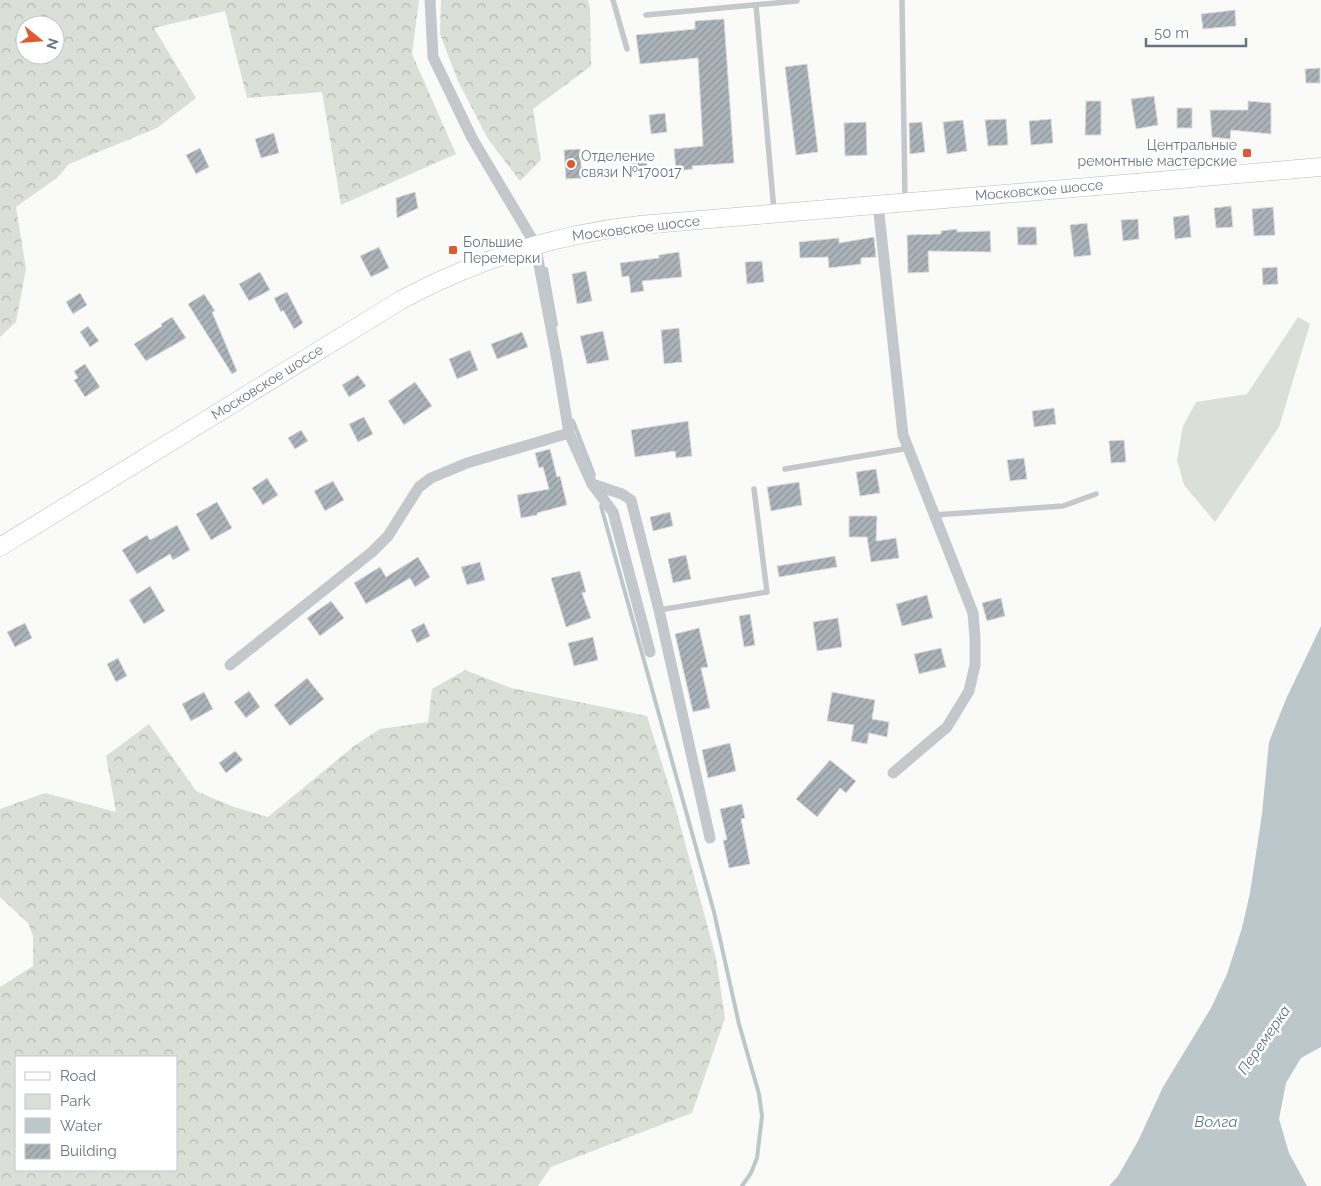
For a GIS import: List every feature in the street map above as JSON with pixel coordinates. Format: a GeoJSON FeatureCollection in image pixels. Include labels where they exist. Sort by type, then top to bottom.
{"type":"FeatureCollection","features":[{"type":"Feature","properties":{"kind":"main road","name":"Московское шоссе"},"geometry":{"type":"LineString","coordinates":[[0,547],[401,300],[459,271],[535,244],[627,226],[1321,167]]}},
{"type":"Feature","properties":{"kind":"street"},"geometry":{"type":"LineString","coordinates":[[430,0],[434,57],[472,138],[535,244],[569,433],[592,484],[613,512],[650,652]]}},
{"type":"Feature","properties":{"kind":"street"},"geometry":{"type":"LineString","coordinates":[[878,204],[903,435],[973,613],[975,638],[975,665],[969,691],[947,727],[892,773]]}},
{"type":"Feature","properties":{"kind":"street"},"geometry":{"type":"LineString","coordinates":[[230,665],[372,552],[388,536],[419,487],[430,478],[467,463],[569,433]]}},
{"type":"Feature","properties":{"kind":"street"},"geometry":{"type":"LineString","coordinates":[[592,484],[622,494],[631,500],[659,610],[710,838]]}},
{"type":"Feature","properties":{"kind":"lane"},"geometry":{"type":"LineString","coordinates":[[613,0],[627,49]]}},
{"type":"Feature","properties":{"kind":"lane"},"geometry":{"type":"LineString","coordinates":[[733,0],[734,7]]}},
{"type":"Feature","properties":{"kind":"lane"},"geometry":{"type":"LineString","coordinates":[[902,0],[905,202]]}},
{"type":"Feature","properties":{"kind":"lane"},"geometry":{"type":"LineString","coordinates":[[646,15],[798,1]]}},
{"type":"Feature","properties":{"kind":"lane"},"geometry":{"type":"LineString","coordinates":[[756,5],[774,213]]}},
{"type":"Feature","properties":{"kind":"lane"},"geometry":{"type":"LineString","coordinates":[[785,469],[909,448]]}},
{"type":"Feature","properties":{"kind":"lane"},"geometry":{"type":"LineString","coordinates":[[659,610],[767,592],[754,489]]}},
{"type":"Feature","properties":{"kind":"lane"},"geometry":{"type":"LineString","coordinates":[[934,515],[1063,506],[1096,494]]}},
{"type":"Feature","properties":{"kind":"green space"},"geometry":{"type":"Polygon","coordinates":[[[0,0],[419,0],[412,54],[456,154],[341,205],[322,92],[247,98],[225,11],[154,28],[196,98],[157,128],[69,164],[58,177],[16,207],[26,269],[16,322],[0,337],[0,0]]]}},
{"type":"Feature","properties":{"kind":"green space"},"geometry":{"type":"Polygon","coordinates":[[[441,0],[588,0],[590,9],[591,66],[533,109],[541,160],[520,181],[488,139],[458,81],[440,34],[441,0]]]}},
{"type":"Feature","properties":{"kind":"green space"},"geometry":{"type":"Polygon","coordinates":[[[1298,317],[1310,324],[1279,427],[1215,522],[1184,485],[1177,460],[1183,426],[1196,402],[1247,394],[1298,317]]]}},
{"type":"Feature","properties":{"kind":"green space"},"geometry":{"type":"Polygon","coordinates":[[[465,670],[511,688],[647,716],[674,802],[716,958],[725,1018],[692,1113],[551,1167],[538,1186],[0,1186],[0,987],[33,966],[33,936],[28,923],[0,897],[0,809],[45,793],[116,812],[106,756],[149,724],[196,791],[234,807],[268,817],[354,746],[380,729],[428,722],[432,689],[465,670]]]}},
{"type":"Feature","properties":{"kind":"water","name":"Волга"},"geometry":{"type":"Polygon","coordinates":[[[1321,626],[1321,1047],[1301,1058],[1286,1083],[1279,1119],[1289,1153],[1307,1186],[1109,1186],[1118,1176],[1138,1141],[1163,1087],[1211,1008],[1227,974],[1242,928],[1250,893],[1262,814],[1269,742],[1286,699],[1321,626]]]}},
{"type":"Feature","properties":{"kind":"building"},"geometry":{"type":"Polygon","coordinates":[[[1235,10],[1236,26],[1203,29],[1201,14],[1235,10]]]}},
{"type":"Feature","properties":{"kind":"building"},"geometry":{"type":"Polygon","coordinates":[[[724,19],[734,163],[692,166],[693,169],[676,171],[674,149],[703,146],[698,58],[640,64],[636,35],[695,29],[695,21],[724,19]]]}},
{"type":"Feature","properties":{"kind":"building"},"geometry":{"type":"Polygon","coordinates":[[[807,64],[818,152],[796,155],[785,67],[807,64]]]}},
{"type":"Feature","properties":{"kind":"building"},"geometry":{"type":"Polygon","coordinates":[[[1320,68],[1320,83],[1306,83],[1305,69],[1320,68]]]}},
{"type":"Feature","properties":{"kind":"building"},"geometry":{"type":"Polygon","coordinates":[[[1154,96],[1158,125],[1136,129],[1131,99],[1154,96]]]}},
{"type":"Feature","properties":{"kind":"building"},"geometry":{"type":"Polygon","coordinates":[[[1086,101],[1101,101],[1101,135],[1085,135],[1086,101]]]}},
{"type":"Feature","properties":{"kind":"building"},"geometry":{"type":"Polygon","coordinates":[[[1248,101],[1271,103],[1271,134],[1231,130],[1230,139],[1212,137],[1210,110],[1248,110],[1248,101]]]}},
{"type":"Feature","properties":{"kind":"building"},"geometry":{"type":"Polygon","coordinates":[[[1177,108],[1192,108],[1192,128],[1177,128],[1177,108]]]}},
{"type":"Feature","properties":{"kind":"building"},"geometry":{"type":"Polygon","coordinates":[[[665,113],[667,132],[651,134],[649,115],[665,113]]]}},
{"type":"Feature","properties":{"kind":"building"},"geometry":{"type":"Polygon","coordinates":[[[1006,119],[1008,145],[988,146],[985,120],[1006,119]]]}},
{"type":"Feature","properties":{"kind":"building"},"geometry":{"type":"Polygon","coordinates":[[[1051,119],[1053,143],[1031,145],[1029,121],[1051,119]]]}},
{"type":"Feature","properties":{"kind":"building"},"geometry":{"type":"Polygon","coordinates":[[[963,120],[967,151],[947,154],[943,122],[963,120]]]}},
{"type":"Feature","properties":{"kind":"building"},"geometry":{"type":"Polygon","coordinates":[[[866,122],[867,155],[845,156],[844,123],[866,122]]]}},
{"type":"Feature","properties":{"kind":"building"},"geometry":{"type":"Polygon","coordinates":[[[922,122],[925,152],[910,154],[909,123],[922,122]]]}},
{"type":"Feature","properties":{"kind":"building"},"geometry":{"type":"Polygon","coordinates":[[[274,133],[279,153],[261,158],[255,139],[274,133]]]}},
{"type":"Feature","properties":{"kind":"building"},"geometry":{"type":"Polygon","coordinates":[[[200,148],[209,167],[196,174],[186,155],[200,148]]]}},
{"type":"Feature","properties":{"kind":"building"},"geometry":{"type":"Polygon","coordinates":[[[580,149],[582,178],[566,179],[564,150],[580,149]]]}},
{"type":"Feature","properties":{"kind":"building"},"geometry":{"type":"Polygon","coordinates":[[[646,157],[648,172],[633,175],[631,159],[646,157]]]}},
{"type":"Feature","properties":{"kind":"building"},"geometry":{"type":"Polygon","coordinates":[[[415,192],[418,208],[397,218],[396,198],[415,192]]]}},
{"type":"Feature","properties":{"kind":"building"},"geometry":{"type":"Polygon","coordinates":[[[1231,206],[1233,227],[1216,228],[1214,208],[1231,206]]]}},
{"type":"Feature","properties":{"kind":"building"},"geometry":{"type":"Polygon","coordinates":[[[1273,207],[1275,235],[1254,236],[1252,209],[1273,207]]]}},
{"type":"Feature","properties":{"kind":"building"},"geometry":{"type":"Polygon","coordinates":[[[1189,215],[1191,237],[1175,239],[1173,217],[1189,215]]]}},
{"type":"Feature","properties":{"kind":"building"},"geometry":{"type":"Polygon","coordinates":[[[1138,219],[1139,239],[1123,241],[1121,220],[1138,219]]]}},
{"type":"Feature","properties":{"kind":"building"},"geometry":{"type":"Polygon","coordinates":[[[1087,223],[1091,255],[1074,257],[1070,225],[1087,223]]]}},
{"type":"Feature","properties":{"kind":"building"},"geometry":{"type":"Polygon","coordinates":[[[1017,227],[1036,227],[1037,245],[1018,245],[1017,227]]]}},
{"type":"Feature","properties":{"kind":"building"},"geometry":{"type":"Polygon","coordinates":[[[957,229],[957,232],[990,231],[991,252],[928,251],[929,272],[908,273],[907,235],[941,234],[941,231],[957,229]]]}},
{"type":"Feature","properties":{"kind":"building"},"geometry":{"type":"Polygon","coordinates":[[[874,237],[876,257],[861,258],[861,264],[829,268],[828,257],[800,258],[799,242],[839,238],[839,243],[874,237]]]}},
{"type":"Feature","properties":{"kind":"building"},"geometry":{"type":"Polygon","coordinates":[[[379,247],[389,268],[371,277],[360,256],[379,247]]]}},
{"type":"Feature","properties":{"kind":"building"},"geometry":{"type":"Polygon","coordinates":[[[679,252],[682,277],[642,281],[644,291],[631,293],[629,276],[622,277],[620,263],[659,258],[659,255],[679,252]]]}},
{"type":"Feature","properties":{"kind":"building"},"geometry":{"type":"Polygon","coordinates":[[[762,261],[764,282],[747,284],[745,262],[762,261]]]}},
{"type":"Feature","properties":{"kind":"building"},"geometry":{"type":"Polygon","coordinates":[[[1277,267],[1278,284],[1263,285],[1262,268],[1277,267]]]}},
{"type":"Feature","properties":{"kind":"building"},"geometry":{"type":"Polygon","coordinates":[[[586,271],[592,301],[577,304],[572,274],[586,271]]]}},
{"type":"Feature","properties":{"kind":"building"},"geometry":{"type":"Polygon","coordinates":[[[260,272],[270,290],[249,301],[239,284],[260,272]]]}},
{"type":"Feature","properties":{"kind":"building"},"geometry":{"type":"Polygon","coordinates":[[[287,292],[303,323],[294,329],[283,310],[281,312],[274,298],[287,292]]]}},
{"type":"Feature","properties":{"kind":"building"},"geometry":{"type":"Polygon","coordinates":[[[80,293],[87,305],[73,314],[66,302],[80,293]]]}},
{"type":"Feature","properties":{"kind":"building"},"geometry":{"type":"Polygon","coordinates":[[[204,294],[215,311],[212,312],[237,371],[232,374],[188,304],[204,294]]]}},
{"type":"Feature","properties":{"kind":"building"},"geometry":{"type":"Polygon","coordinates":[[[172,317],[186,338],[146,361],[134,344],[162,326],[161,324],[172,317]]]}},
{"type":"Feature","properties":{"kind":"building"},"geometry":{"type":"Polygon","coordinates":[[[88,326],[99,341],[90,347],[80,332],[88,326]]]}},
{"type":"Feature","properties":{"kind":"building"},"geometry":{"type":"Polygon","coordinates":[[[679,328],[682,362],[664,364],[661,330],[679,328]]]}},
{"type":"Feature","properties":{"kind":"building"},"geometry":{"type":"Polygon","coordinates":[[[603,331],[609,360],[587,364],[580,336],[603,331]]]}},
{"type":"Feature","properties":{"kind":"building"},"geometry":{"type":"Polygon","coordinates":[[[522,332],[528,347],[497,359],[491,344],[522,332]]]}},
{"type":"Feature","properties":{"kind":"building"},"geometry":{"type":"Polygon","coordinates":[[[470,350],[478,370],[457,379],[449,359],[470,350]]]}},
{"type":"Feature","properties":{"kind":"building"},"geometry":{"type":"Polygon","coordinates":[[[85,364],[100,387],[85,397],[74,380],[78,378],[74,371],[85,364]]]}},
{"type":"Feature","properties":{"kind":"building"},"geometry":{"type":"Polygon","coordinates":[[[358,375],[366,386],[349,397],[342,385],[358,375]]]}},
{"type":"Feature","properties":{"kind":"building"},"geometry":{"type":"Polygon","coordinates":[[[415,382],[432,406],[404,425],[388,401],[415,382]]]}},
{"type":"Feature","properties":{"kind":"building"},"geometry":{"type":"Polygon","coordinates":[[[1054,408],[1056,424],[1034,427],[1032,411],[1054,408]]]}},
{"type":"Feature","properties":{"kind":"building"},"geometry":{"type":"Polygon","coordinates":[[[364,417],[373,434],[358,442],[349,424],[364,417]]]}},
{"type":"Feature","properties":{"kind":"building"},"geometry":{"type":"Polygon","coordinates":[[[688,421],[692,456],[676,458],[675,451],[635,457],[631,430],[688,421]]]}},
{"type":"Feature","properties":{"kind":"building"},"geometry":{"type":"Polygon","coordinates":[[[301,430],[308,441],[295,449],[288,438],[301,430]]]}},
{"type":"Feature","properties":{"kind":"building"},"geometry":{"type":"Polygon","coordinates":[[[1124,440],[1126,462],[1111,463],[1109,441],[1124,440]]]}},
{"type":"Feature","properties":{"kind":"building"},"geometry":{"type":"Polygon","coordinates":[[[550,449],[557,477],[560,476],[567,505],[521,518],[517,495],[549,489],[543,467],[539,468],[535,453],[550,449]]]}},
{"type":"Feature","properties":{"kind":"building"},"geometry":{"type":"Polygon","coordinates":[[[1024,458],[1027,479],[1010,481],[1007,460],[1024,458]]]}},
{"type":"Feature","properties":{"kind":"building"},"geometry":{"type":"Polygon","coordinates":[[[876,469],[880,493],[860,496],[856,472],[876,469]]]}},
{"type":"Feature","properties":{"kind":"building"},"geometry":{"type":"Polygon","coordinates":[[[267,478],[278,495],[263,505],[252,488],[267,478]]]}},
{"type":"Feature","properties":{"kind":"building"},"geometry":{"type":"Polygon","coordinates":[[[333,481],[344,500],[325,511],[314,491],[333,481]]]}},
{"type":"Feature","properties":{"kind":"building"},"geometry":{"type":"Polygon","coordinates":[[[799,482],[802,505],[771,511],[767,487],[799,482]]]}},
{"type":"Feature","properties":{"kind":"building"},"geometry":{"type":"Polygon","coordinates":[[[217,502],[232,528],[211,540],[196,514],[217,502]]]}},
{"type":"Feature","properties":{"kind":"building"},"geometry":{"type":"Polygon","coordinates":[[[670,512],[673,526],[653,531],[650,517],[670,512]]]}},
{"type":"Feature","properties":{"kind":"building"},"geometry":{"type":"Polygon","coordinates":[[[849,516],[877,516],[876,541],[896,538],[899,558],[871,562],[867,537],[849,537],[849,516]]]}},
{"type":"Feature","properties":{"kind":"building"},"geometry":{"type":"Polygon","coordinates":[[[177,525],[190,550],[173,560],[170,554],[137,574],[122,550],[147,535],[150,540],[177,525]]]}},
{"type":"Feature","properties":{"kind":"building"},"geometry":{"type":"Polygon","coordinates":[[[686,555],[691,579],[673,583],[668,559],[686,555]]]}},
{"type":"Feature","properties":{"kind":"building"},"geometry":{"type":"Polygon","coordinates":[[[835,556],[837,567],[779,577],[777,566],[835,556]]]}},
{"type":"Feature","properties":{"kind":"building"},"geometry":{"type":"Polygon","coordinates":[[[418,557],[430,577],[415,587],[410,578],[366,604],[354,583],[380,567],[386,577],[418,557]]]}},
{"type":"Feature","properties":{"kind":"building"},"geometry":{"type":"Polygon","coordinates":[[[480,562],[485,580],[467,585],[461,567],[480,562]]]}},
{"type":"Feature","properties":{"kind":"building"},"geometry":{"type":"Polygon","coordinates":[[[580,571],[586,592],[582,593],[591,618],[566,627],[551,578],[580,571]]]}},
{"type":"Feature","properties":{"kind":"building"},"geometry":{"type":"Polygon","coordinates":[[[150,586],[165,611],[144,624],[129,600],[150,586]]]}},
{"type":"Feature","properties":{"kind":"building"},"geometry":{"type":"Polygon","coordinates":[[[927,595],[933,618],[902,626],[896,604],[927,595]]]}},
{"type":"Feature","properties":{"kind":"building"},"geometry":{"type":"Polygon","coordinates":[[[1001,598],[1005,616],[987,621],[982,603],[1001,598]]]}},
{"type":"Feature","properties":{"kind":"building"},"geometry":{"type":"Polygon","coordinates":[[[331,601],[344,618],[320,636],[307,618],[331,601]]]}},
{"type":"Feature","properties":{"kind":"building"},"geometry":{"type":"Polygon","coordinates":[[[750,614],[755,645],[744,647],[739,616],[750,614]]]}},
{"type":"Feature","properties":{"kind":"building"},"geometry":{"type":"Polygon","coordinates":[[[838,618],[842,647],[817,651],[813,622],[838,618]]]}},
{"type":"Feature","properties":{"kind":"building"},"geometry":{"type":"Polygon","coordinates":[[[25,623],[32,638],[15,647],[7,632],[25,623]]]}},
{"type":"Feature","properties":{"kind":"building"},"geometry":{"type":"Polygon","coordinates":[[[424,623],[430,636],[417,643],[411,630],[424,623]]]}},
{"type":"Feature","properties":{"kind":"building"},"geometry":{"type":"Polygon","coordinates":[[[699,628],[708,667],[701,668],[710,708],[693,712],[675,634],[699,628]]]}},
{"type":"Feature","properties":{"kind":"building"},"geometry":{"type":"Polygon","coordinates":[[[593,637],[598,660],[574,666],[568,643],[593,637]]]}},
{"type":"Feature","properties":{"kind":"building"},"geometry":{"type":"Polygon","coordinates":[[[941,648],[946,667],[919,674],[914,654],[941,648]]]}},
{"type":"Feature","properties":{"kind":"building"},"geometry":{"type":"Polygon","coordinates":[[[118,658],[127,676],[116,682],[107,664],[118,658]]]}},
{"type":"Feature","properties":{"kind":"building"},"geometry":{"type":"Polygon","coordinates":[[[307,678],[324,699],[290,726],[274,705],[307,678]]]}},
{"type":"Feature","properties":{"kind":"building"},"geometry":{"type":"Polygon","coordinates":[[[249,691],[260,707],[246,718],[234,702],[249,691]]]}},
{"type":"Feature","properties":{"kind":"building"},"geometry":{"type":"Polygon","coordinates":[[[204,692],[213,709],[191,721],[182,704],[204,692]]]}},
{"type":"Feature","properties":{"kind":"building"},"geometry":{"type":"Polygon","coordinates":[[[832,692],[875,700],[872,719],[889,722],[887,737],[869,733],[867,744],[851,741],[854,725],[827,721],[832,692]]]}},
{"type":"Feature","properties":{"kind":"building"},"geometry":{"type":"Polygon","coordinates":[[[730,743],[736,771],[708,778],[702,750],[730,743]]]}},
{"type":"Feature","properties":{"kind":"building"},"geometry":{"type":"Polygon","coordinates":[[[235,751],[243,760],[226,773],[219,763],[235,751]]]}},
{"type":"Feature","properties":{"kind":"building"},"geometry":{"type":"Polygon","coordinates":[[[830,760],[856,781],[846,793],[840,788],[817,817],[796,799],[830,760]]]}},
{"type":"Feature","properties":{"kind":"building"},"geometry":{"type":"Polygon","coordinates":[[[742,804],[745,818],[741,819],[750,864],[729,868],[723,840],[727,840],[720,809],[742,804]]]}},
{"type":"Feature","properties":{"kind":"waterway"},"geometry":{"type":"LineString","coordinates":[[546,269],[556,325]]}},
{"type":"Feature","properties":{"kind":"waterway"},"geometry":{"type":"LineString","coordinates":[[573,421],[594,475]]}},
{"type":"Feature","properties":{"kind":"waterway"},"geometry":{"type":"LineString","coordinates":[[601,506],[714,912],[739,1024],[759,1094],[762,1116],[757,1158],[751,1173],[742,1186]]}},
{"type":"Feature","properties":{"kind":"place","name":"Центральные ремонтные мастерские"},"geometry":{"type":"Point","coordinates":[1247,153]}},
{"type":"Feature","properties":{"kind":"place","name":"Отделение связи №170017"},"geometry":{"type":"Point","coordinates":[571,164]}},
{"type":"Feature","properties":{"kind":"place","name":"Большие Перемерки"},"geometry":{"type":"Point","coordinates":[453,250]}},
{"type":"Feature","properties":{"kind":"water label","name":"Перемерка"},"geometry":{"type":"Point","coordinates":[1264,1040]}}]}
